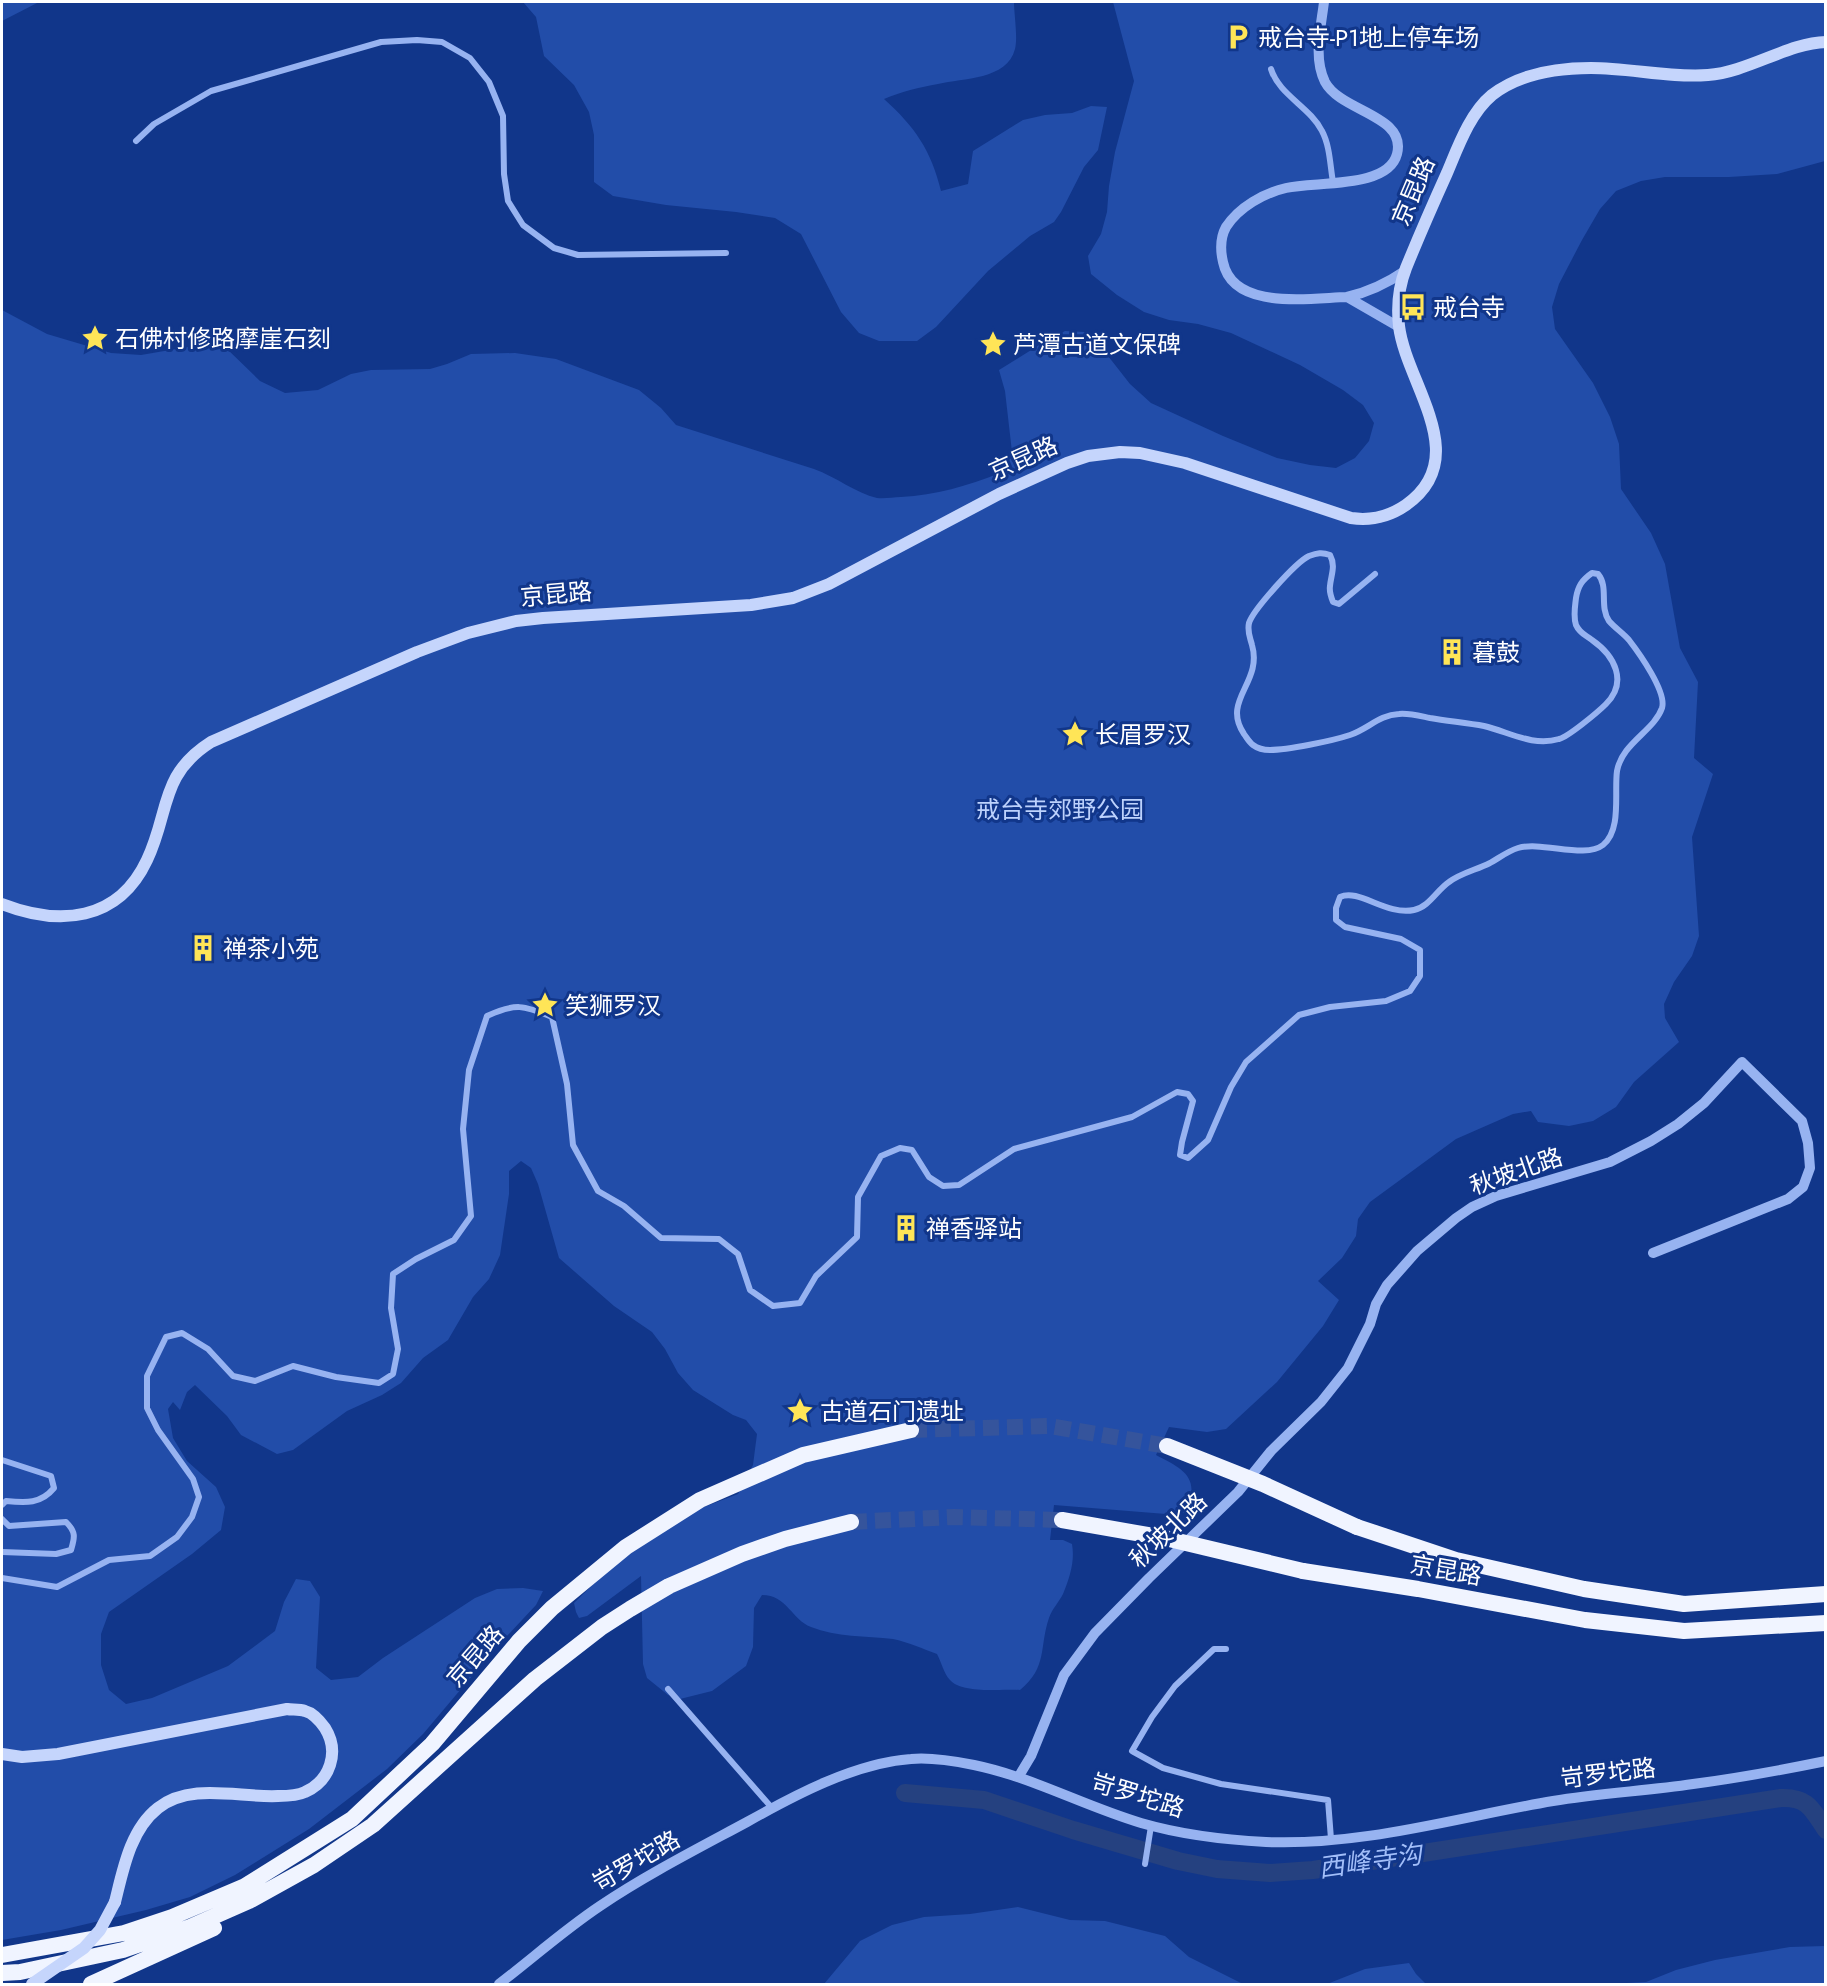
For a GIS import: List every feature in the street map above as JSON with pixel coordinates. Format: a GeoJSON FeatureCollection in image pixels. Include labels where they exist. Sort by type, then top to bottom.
{"type":"FeatureCollection","features":[{"type":"Feature","properties":{"kind":"highway","name":"京昆路"},"geometry":{"type":"LineString","coordinates":[[2,1955],[124,1933],[172,1917],[245,1886],[352,1819],[432,1744],[519,1641],[552,1608],[626,1547],[700,1500],[803,1455],[911,1430]]}},
{"type":"Feature","properties":{"kind":"highway","name":"京昆路"},"geometry":{"type":"LineString","coordinates":[[1167,1446],[1263,1484],[1357,1527],[1456,1560],[1584,1589],[1683,1604],[1826,1593]]}},
{"type":"Feature","properties":{"kind":"highway","name":"京昆路"},"geometry":{"type":"LineString","coordinates":[[1062,1520],[1165,1538],[1303,1571],[1418,1589],[1585,1620],[1684,1631],[1826,1623]]}},
{"type":"Feature","properties":{"kind":"highway"},"geometry":{"type":"LineString","coordinates":[[2,1973],[20,1972],[123,1950],[190,1927],[249,1901],[314,1864],[373,1825],[535,1679],[602,1627],[669,1586],[742,1554],[824,1528],[851,1522]]}},
{"type":"Feature","properties":{"kind":"highway"},"geometry":{"type":"LineString","coordinates":[[91,1984],[254,1909],[299,1884],[314,1864]]}},
{"type":"Feature","properties":{"kind":"main road","name":"京昆路"},"geometry":{"type":"LineString","coordinates":[[2,904],[44,916],[61,918],[89,913],[105,906],[120,896],[140,873],[155,840],[171,783],[187,760],[197,751],[211,742],[424,649],[468,633],[534,619],[752,605],[793,598],[837,581],[1031,478],[1088,456],[1120,452],[1161,457],[1351,518],[1363,520],[1382,517],[1398,511],[1411,501],[1430,477],[1436,462],[1436,444],[1428,409],[1400,327],[1399,295],[1404,271],[1466,132],[1490,97],[1503,87],[1534,75],[1588,68],[1709,75],[1727,72],[1804,46],[1826,42]]}},
{"type":"Feature","properties":{"kind":"main road"},"geometry":{"type":"LineString","coordinates":[[2,1754],[22,1757],[58,1755],[287,1709],[306,1711],[320,1720],[329,1735],[333,1753],[328,1771],[317,1785],[302,1793],[285,1796],[196,1793],[176,1798],[158,1808],[134,1838],[115,1902],[100,1930],[84,1948],[32,1984]]}},
{"type":"Feature","properties":{"kind":"street"},"geometry":{"type":"LineString","coordinates":[[1324,2],[1319,58],[1326,83],[1344,102],[1388,124],[1394,130],[1398,144],[1395,161],[1382,174],[1371,178],[1286,188],[1257,199],[1232,219],[1221,239],[1220,252],[1224,268],[1231,280],[1241,288],[1259,296],[1279,299],[1347,297],[1386,284],[1404,271]]}},
{"type":"Feature","properties":{"kind":"street"},"geometry":{"type":"LineString","coordinates":[[136,141],[154,124],[211,91],[381,42],[417,40],[442,42],[470,58],[489,82],[503,116],[504,174],[508,201],[523,225],[554,248],[578,255],[726,253]]}},
{"type":"Feature","properties":{"kind":"street"},"geometry":{"type":"LineString","coordinates":[[1271,69],[1275,80],[1316,121],[1323,132],[1333,182]]}},
{"type":"Feature","properties":{"kind":"street"},"geometry":{"type":"LineString","coordinates":[[1347,297],[1400,327]]}},
{"type":"Feature","properties":{"kind":"street"},"geometry":{"type":"LineString","coordinates":[[2,1578],[57,1587],[109,1560],[150,1556],[177,1537],[192,1517],[199,1497],[193,1479],[158,1430],[147,1408],[147,1376],[166,1337],[182,1333],[208,1349],[233,1376],[255,1381],[293,1366],[336,1377],[379,1383],[393,1374],[398,1349],[391,1308],[393,1274],[416,1259],[454,1240],[471,1216],[463,1129],[469,1070],[487,1016],[505,1008],[528,1007],[552,1017],[567,1084],[573,1145],[598,1191],[624,1206],[661,1238],[719,1239],[738,1254],[750,1290],[773,1306],[800,1303],[816,1276],[857,1237],[858,1197],[880,1156],[900,1148],[912,1150],[929,1177],[943,1186],[959,1185],[1014,1149],[1132,1117],[1177,1092],[1188,1094],[1193,1101],[1180,1155],[1188,1158],[1208,1140],[1231,1087],[1246,1062],[1299,1015],[1330,1006],[1386,1000],[1410,991],[1420,976],[1420,950],[1401,939],[1345,927],[1336,920],[1336,908],[1340,897],[1352,895],[1385,908],[1401,911],[1416,910],[1430,900],[1446,883],[1517,848],[1534,845],[1592,850],[1603,845],[1613,833],[1617,769],[1625,753],[1656,718],[1662,707],[1662,694],[1656,682],[1629,640],[1611,624],[1605,614],[1603,579],[1598,574],[1592,573],[1582,579],[1577,590],[1574,614],[1576,626],[1582,635],[1592,640],[1611,657],[1618,672],[1617,685],[1612,697],[1604,706],[1561,739],[1545,742],[1529,741],[1484,726],[1401,713],[1385,716],[1349,735],[1299,745],[1268,750],[1250,743],[1238,725],[1236,714],[1238,703],[1253,673],[1255,660],[1248,634],[1249,622],[1254,612],[1298,563],[1322,552],[1330,555],[1334,561],[1330,588],[1333,602],[1339,604],[1375,574]]}},
{"type":"Feature","properties":{"kind":"street","name":"秋坡北路"},"geometry":{"type":"LineString","coordinates":[[1019,1776],[1030,1756],[1064,1675],[1095,1633],[1238,1492],[1271,1451],[1321,1402],[1348,1368],[1370,1324],[1376,1304],[1387,1285],[1417,1251],[1456,1218],[1496,1196],[1610,1162],[1652,1141],[1704,1103],[1742,1062],[1802,1121],[1808,1143],[1810,1168],[1803,1187],[1788,1199],[1653,1253]]}},
{"type":"Feature","properties":{"kind":"street"},"geometry":{"type":"LineString","coordinates":[[2,1460],[51,1476],[54,1488],[46,1498],[24,1503],[6,1501],[2,1505]]}},
{"type":"Feature","properties":{"kind":"street"},"geometry":{"type":"LineString","coordinates":[[2,1519],[9,1526],[66,1522],[74,1529],[75,1536],[71,1550],[56,1554],[2,1552]]}},
{"type":"Feature","properties":{"kind":"street"},"geometry":{"type":"LineString","coordinates":[[1226,1649],[1214,1649],[1175,1686],[1152,1717],[1132,1751],[1163,1768],[1221,1784],[1328,1800],[1331,1839]]}},
{"type":"Feature","properties":{"kind":"street"},"geometry":{"type":"LineString","coordinates":[[668,1689],[772,1808]]}},
{"type":"Feature","properties":{"kind":"street","name":"岢罗坨路"},"geometry":{"type":"LineString","coordinates":[[499,1984],[601,1905],[772,1808],[846,1775],[912,1758],[974,1765],[1019,1776],[1151,1826],[1264,1842],[1299,1842],[1406,1831],[1564,1799],[1692,1785],[1826,1761]]}},
{"type":"Feature","properties":{"kind":"street"},"geometry":{"type":"LineString","coordinates":[[1145,1862],[1151,1826]]}},
{"type":"Feature","properties":{"kind":"green space"},"geometry":{"type":"Polygon","coordinates":[[[2,2],[39,2],[2,21],[2,2]]]}},
{"type":"Feature","properties":{"kind":"green space"},"geometry":{"type":"Polygon","coordinates":[[[523,2],[1014,2],[1016,44],[1010,59],[1003,67],[983,76],[917,88],[884,99],[905,119],[927,151],[941,191],[968,184],[973,151],[1023,120],[1045,115],[1072,113],[1091,106],[1107,107],[1098,150],[1084,167],[1054,222],[1030,236],[988,271],[936,327],[917,341],[879,341],[859,333],[841,312],[801,234],[775,218],[613,196],[594,182],[594,135],[589,112],[574,85],[544,56],[536,17],[523,2]]]}},
{"type":"Feature","properties":{"kind":"green space","name":"戒台寺郊野公园"},"geometry":{"type":"Polygon","coordinates":[[[1113,2],[1825,2],[1825,161],[1777,174],[1665,177],[1641,181],[1616,191],[1600,209],[1582,240],[1559,284],[1552,307],[1555,329],[1593,383],[1610,417],[1619,444],[1621,489],[1651,533],[1665,564],[1680,648],[1698,682],[1694,758],[1713,774],[1692,837],[1699,936],[1692,956],[1674,982],[1664,1004],[1665,1018],[1679,1042],[1634,1082],[1616,1107],[1593,1121],[1569,1126],[1538,1122],[1531,1111],[1513,1114],[1456,1139],[1370,1202],[1358,1219],[1356,1236],[1342,1258],[1318,1281],[1339,1300],[1323,1326],[1277,1382],[1226,1429],[1207,1432],[1169,1427],[1156,1455],[1182,1470],[1191,1483],[1189,1501],[1184,1513],[1166,1514],[1054,1505],[1050,1540],[1063,1540],[1072,1544],[1071,1569],[1063,1594],[1049,1618],[1039,1665],[1020,1690],[983,1690],[964,1687],[950,1680],[937,1654],[893,1639],[841,1634],[811,1627],[804,1624],[778,1599],[762,1595],[754,1608],[753,1647],[746,1666],[712,1691],[680,1699],[668,1695],[647,1678],[643,1664],[641,1576],[587,1616],[579,1618],[574,1603],[613,1565],[696,1510],[738,1494],[753,1465],[757,1434],[746,1420],[733,1415],[693,1390],[678,1373],[665,1349],[652,1332],[614,1306],[559,1258],[538,1184],[531,1168],[521,1161],[509,1171],[509,1194],[500,1255],[489,1279],[473,1297],[448,1340],[423,1358],[401,1383],[382,1395],[347,1411],[293,1450],[277,1454],[241,1435],[227,1416],[195,1385],[187,1392],[180,1410],[173,1402],[168,1409],[173,1438],[187,1461],[216,1487],[225,1507],[221,1530],[192,1554],[109,1612],[101,1634],[101,1665],[109,1690],[126,1704],[152,1698],[228,1666],[275,1631],[284,1602],[296,1579],[310,1581],[320,1597],[316,1668],[331,1680],[358,1677],[475,1598],[497,1589],[523,1588],[543,1591],[536,1605],[494,1650],[423,1734],[387,1769],[309,1829],[235,1875],[190,1897],[61,1930],[2,1940],[2,310],[47,334],[111,353],[141,355],[205,344],[226,348],[260,381],[285,393],[318,390],[351,374],[371,370],[430,369],[471,354],[515,353],[556,359],[639,390],[661,408],[676,425],[814,469],[877,498],[939,492],[1000,473],[1012,452],[1005,391],[999,370],[1065,331],[1085,332],[1101,347],[1130,384],[1151,403],[1277,458],[1336,468],[1355,458],[1369,441],[1374,423],[1363,405],[1343,390],[1300,365],[1231,333],[1198,324],[1169,320],[1144,312],[1117,295],[1091,274],[1088,256],[1101,234],[1107,212],[1115,152],[1134,81],[1113,2]]]}},
{"type":"Feature","properties":{"kind":"green space"},"geometry":{"type":"Polygon","coordinates":[[[1018,1907],[1070,1920],[1105,1921],[1165,1936],[1189,1957],[1243,1984],[824,1984],[860,1941],[892,1925],[924,1917],[970,1914],[1018,1907]]]}},
{"type":"Feature","properties":{"kind":"green space"},"geometry":{"type":"Polygon","coordinates":[[[1825,1946],[1825,1984],[1607,1984],[1646,1982],[1676,1970],[1715,1960],[1790,1947],[1825,1946]]]}},
{"type":"Feature","properties":{"kind":"green space"},"geometry":{"type":"Polygon","coordinates":[[[1409,1963],[1426,1984],[1327,1984],[1365,1969],[1409,1963]]]}},
{"type":"Feature","properties":{"kind":"waterway","name":"西峰寺沟"},"geometry":{"type":"LineString","coordinates":[[905,1793],[984,1800],[1073,1830],[1178,1861],[1217,1869],[1270,1873],[1313,1870],[1781,1798],[1803,1802],[1813,1810],[1826,1830]]}},
{"type":"Feature","properties":{"kind":"tunnel"},"geometry":{"type":"LineString","coordinates":[[911,1430],[1050,1426],[1167,1446]]}},
{"type":"Feature","properties":{"kind":"tunnel"},"geometry":{"type":"LineString","coordinates":[[851,1522],[954,1517],[1062,1520]]}},
{"type":"Feature","properties":{"kind":"place","name":"戒台寺-P1地上停车场"},"geometry":{"type":"Point","coordinates":[1238,37]}},
{"type":"Feature","properties":{"kind":"place","name":"戒台寺"},"geometry":{"type":"Point","coordinates":[1413,307]}},
{"type":"Feature","properties":{"kind":"place","name":"石佛村修路摩崖石刻"},"geometry":{"type":"Point","coordinates":[95,338]}},
{"type":"Feature","properties":{"kind":"place","name":"芦潭古道文保碑"},"geometry":{"type":"Point","coordinates":[993,344]}},
{"type":"Feature","properties":{"kind":"place","name":"暮鼓"},"geometry":{"type":"Point","coordinates":[1452,652]}},
{"type":"Feature","properties":{"kind":"place","name":"长眉罗汉"},"geometry":{"type":"Point","coordinates":[1075,734]}},
{"type":"Feature","properties":{"kind":"place","name":"禅茶小苑"},"geometry":{"type":"Point","coordinates":[203,948]}},
{"type":"Feature","properties":{"kind":"place","name":"笑狮罗汉"},"geometry":{"type":"Point","coordinates":[545,1005]}},
{"type":"Feature","properties":{"kind":"place","name":"禅香驿站"},"geometry":{"type":"Point","coordinates":[906,1228]}},
{"type":"Feature","properties":{"kind":"place","name":"古道石门遗址"},"geometry":{"type":"Point","coordinates":[800,1411]}}]}
